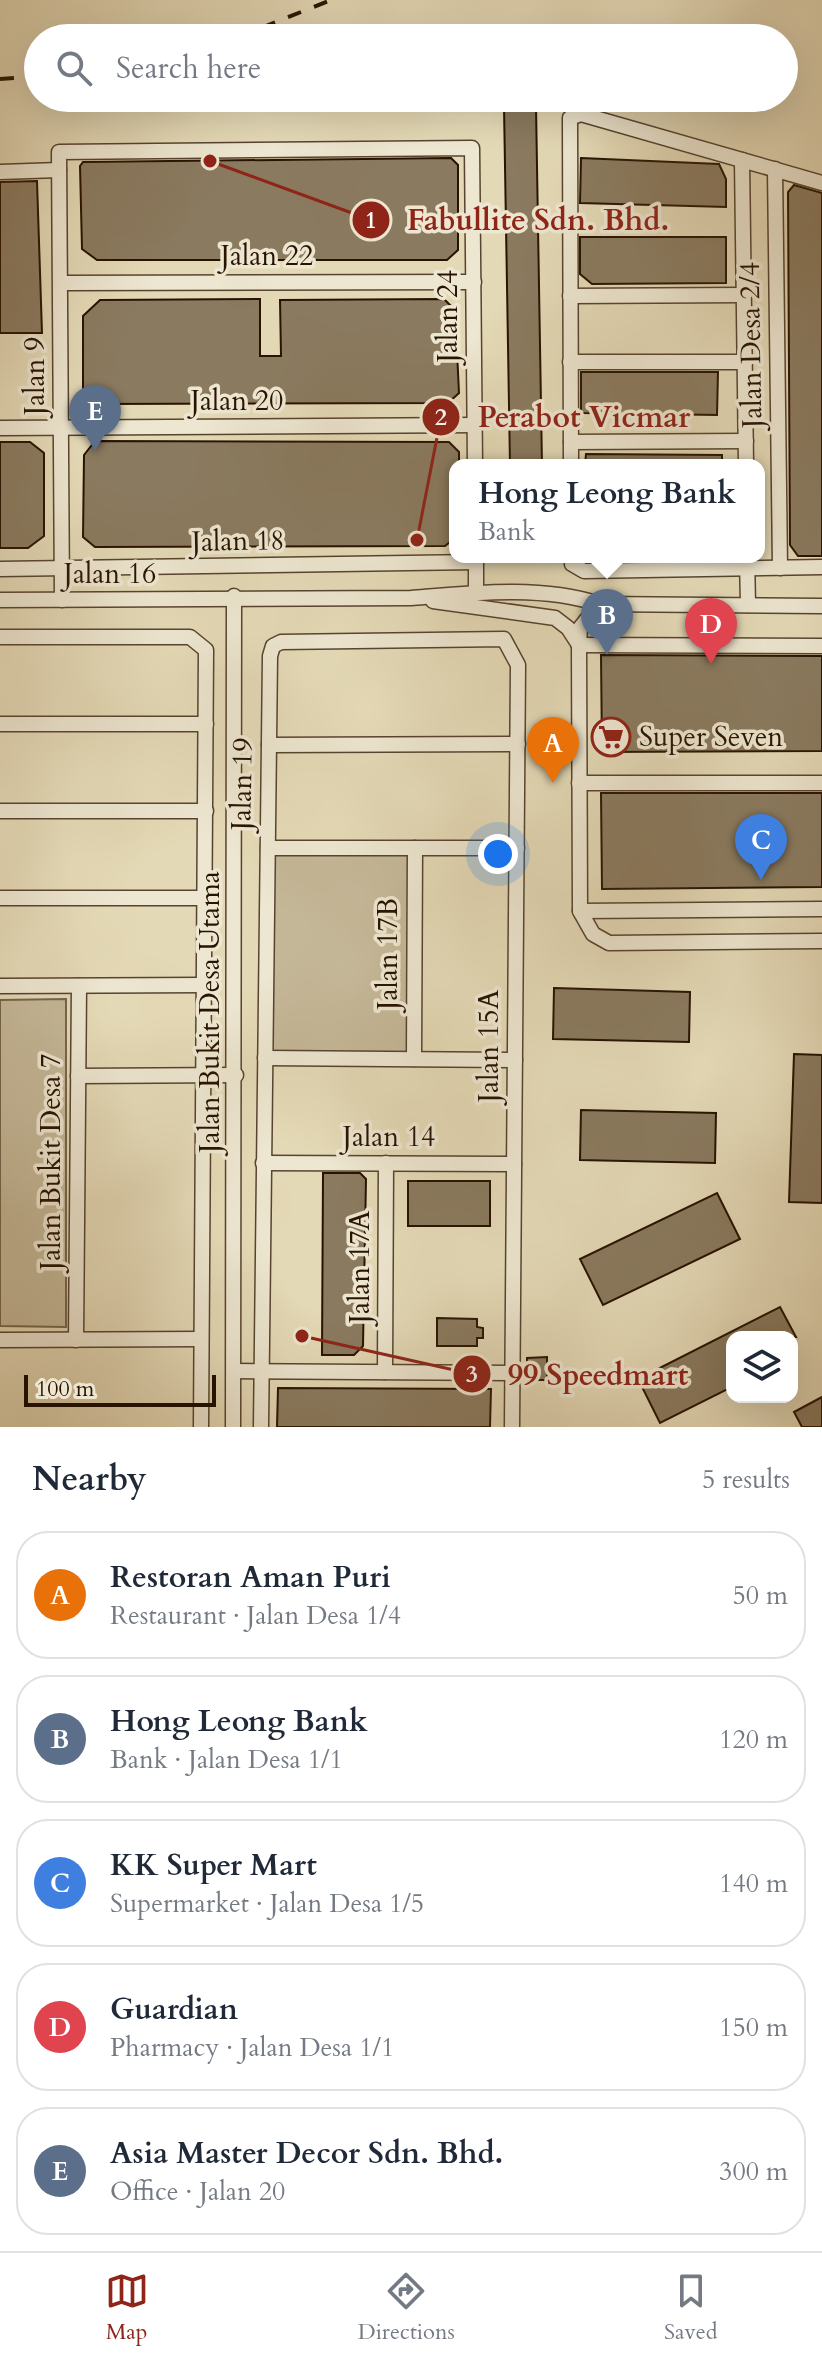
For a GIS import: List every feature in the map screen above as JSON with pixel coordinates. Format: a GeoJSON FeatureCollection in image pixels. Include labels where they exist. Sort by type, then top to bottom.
{"type":"FeatureCollection","features":[{"type":"Feature","properties":{"kind":"street"},"geometry":{"type":"LineString","coordinates":[[571,459],[570,118],[581,114],[822,183]]}},
{"type":"Feature","properties":{"kind":"street","name":"Jalan 24"},"geometry":{"type":"LineString","coordinates":[[59,152],[472,148],[475,459]]}},
{"type":"Feature","properties":{"kind":"street","name":"Jalan 9"},"geometry":{"type":"LineString","coordinates":[[59,152],[62,600]]}},
{"type":"Feature","properties":{"kind":"street"},"geometry":{"type":"LineString","coordinates":[[742,160],[746,459]]}},
{"type":"Feature","properties":{"kind":"street","name":"Jalan Desa 2/4"},"geometry":{"type":"LineString","coordinates":[[775,169],[780,568]]}},
{"type":"Feature","properties":{"kind":"street"},"geometry":{"type":"LineString","coordinates":[[0,172],[59,170]]}},
{"type":"Feature","properties":{"kind":"street","name":"Jalan 22"},"geometry":{"type":"LineString","coordinates":[[61,283],[474,282]]}},
{"type":"Feature","properties":{"kind":"street"},"geometry":{"type":"LineString","coordinates":[[570,296],[744,295]]}},
{"type":"Feature","properties":{"kind":"street"},"geometry":{"type":"LineString","coordinates":[[570,362],[745,362]]}},
{"type":"Feature","properties":{"kind":"street","name":"Jalan 20"},"geometry":{"type":"LineString","coordinates":[[0,428],[475,425]]}},
{"type":"Feature","properties":{"kind":"street"},"geometry":{"type":"LineString","coordinates":[[571,442],[746,441]]}},
{"type":"Feature","properties":{"kind":"street","name":"Jalan 18"},"geometry":{"type":"LineString","coordinates":[[0,569],[449,561]]}},
{"type":"Feature","properties":{"kind":"street"},"geometry":{"type":"LineString","coordinates":[[476,563],[476,593]]}},
{"type":"Feature","properties":{"kind":"street"},"geometry":{"type":"LineString","coordinates":[[574,563],[584,571],[748,563],[780,568],[822,567]]}},
{"type":"Feature","properties":{"kind":"street"},"geometry":{"type":"LineString","coordinates":[[748,563],[748,605]]}},
{"type":"Feature","properties":{"kind":"street","name":"Jalan 16"},"geometry":{"type":"LineString","coordinates":[[0,600],[234,596],[411,598],[476,593],[575,596],[599,604],[822,606]]}},
{"type":"Feature","properties":{"kind":"street","name":"Jalan Bukit Desa Utama"},"geometry":{"type":"LineString","coordinates":[[233,1427],[236,1075],[234,596]]}},
{"type":"Feature","properties":{"kind":"street","name":"Jalan 16"},"geometry":{"type":"LineString","coordinates":[[411,598],[555,618],[568,628],[579,645]]}},
{"type":"Feature","properties":{"kind":"street"},"geometry":{"type":"LineString","coordinates":[[599,604],[580,628],[579,645],[580,911],[593,934],[609,943],[822,941]]}},
{"type":"Feature","properties":{"kind":"street","name":"Jalan Bukit Desa Utama"},"geometry":{"type":"LineString","coordinates":[[0,637],[190,637],[200,642],[207,661],[201,1427]]}},
{"type":"Feature","properties":{"kind":"street","name":"Jalan 15A"},"geometry":{"type":"LineString","coordinates":[[273,646],[281,642],[504,639],[518,665],[512,1427]]}},
{"type":"Feature","properties":{"kind":"street"},"geometry":{"type":"LineString","coordinates":[[579,645],[822,646]]}},
{"type":"Feature","properties":{"kind":"street","name":"Jalan 19"},"geometry":{"type":"LineString","coordinates":[[262,1371],[269,745],[273,646]]}},
{"type":"Feature","properties":{"kind":"street"},"geometry":{"type":"LineString","coordinates":[[0,724],[206,724]]}},
{"type":"Feature","properties":{"kind":"street"},"geometry":{"type":"LineString","coordinates":[[269,745],[518,744]]}},
{"type":"Feature","properties":{"kind":"street"},"geometry":{"type":"LineString","coordinates":[[579,783],[822,783]]}},
{"type":"Feature","properties":{"kind":"street"},"geometry":{"type":"LineString","coordinates":[[0,811],[206,811]]}},
{"type":"Feature","properties":{"kind":"street"},"geometry":{"type":"LineString","coordinates":[[268,848],[517,848]]}},
{"type":"Feature","properties":{"kind":"street","name":"Jalan 17B"},"geometry":{"type":"LineString","coordinates":[[414,1059],[415,848]]}},
{"type":"Feature","properties":{"kind":"street"},"geometry":{"type":"LineString","coordinates":[[0,898],[205,898]]}},
{"type":"Feature","properties":{"kind":"street"},"geometry":{"type":"LineString","coordinates":[[580,911],[822,909]]}},
{"type":"Feature","properties":{"kind":"street"},"geometry":{"type":"LineString","coordinates":[[0,986],[204,985]]}},
{"type":"Feature","properties":{"kind":"street","name":"Jalan Bukit Desa 7"},"geometry":{"type":"LineString","coordinates":[[76,1340],[79,986]]}},
{"type":"Feature","properties":{"kind":"street"},"geometry":{"type":"LineString","coordinates":[[265,1058],[515,1060]]}},
{"type":"Feature","properties":{"kind":"street"},"geometry":{"type":"LineString","coordinates":[[78,1076],[236,1075]]}},
{"type":"Feature","properties":{"kind":"street","name":"Jalan 14"},"geometry":{"type":"LineString","coordinates":[[263,1163],[514,1164]]}},
{"type":"Feature","properties":{"kind":"street","name":"Jalan 17A"},"geometry":{"type":"LineString","coordinates":[[385,1372],[386,1163]]}},
{"type":"Feature","properties":{"kind":"street"},"geometry":{"type":"LineString","coordinates":[[0,1340],[201,1339]]}},
{"type":"Feature","properties":{"kind":"street"},"geometry":{"type":"LineString","coordinates":[[234,1371],[513,1373]]}},
{"type":"Feature","properties":{"kind":"street"},"geometry":{"type":"LineString","coordinates":[[261,1427],[262,1371]]}},
{"type":"Feature","properties":{"kind":"shaded area"},"geometry":{"type":"Polygon","coordinates":[[[268,848],[415,848],[414,1059],[265,1058],[268,848]]]}},
{"type":"Feature","properties":{"kind":"shaded area"},"geometry":{"type":"Polygon","coordinates":[[[66,999],[66,1327],[0,1326],[0,1000],[66,999]]]}},
{"type":"Feature","properties":{"kind":"building"},"geometry":{"type":"Polygon","coordinates":[[[504,112],[536,112],[542,459],[510,459],[504,112]]]}},
{"type":"Feature","properties":{"kind":"building"},"geometry":{"type":"Polygon","coordinates":[[[451,158],[458,165],[458,250],[447,260],[97,260],[82,249],[80,166],[83,162],[451,158]]]}},
{"type":"Feature","properties":{"kind":"building"},"geometry":{"type":"Polygon","coordinates":[[[581,158],[719,164],[726,179],[726,207],[580,203],[581,158]]]}},
{"type":"Feature","properties":{"kind":"building"},"geometry":{"type":"Polygon","coordinates":[[[37,181],[42,333],[0,333],[0,182],[37,181]]]}},
{"type":"Feature","properties":{"kind":"building"},"geometry":{"type":"Polygon","coordinates":[[[794,185],[822,193],[822,556],[798,556],[790,545],[788,192],[794,185]]]}},
{"type":"Feature","properties":{"kind":"building"},"geometry":{"type":"Polygon","coordinates":[[[580,237],[726,237],[726,283],[592,284],[580,274],[580,237]]]}},
{"type":"Feature","properties":{"kind":"building"},"geometry":{"type":"Polygon","coordinates":[[[260,299],[260,356],[281,356],[280,300],[444,299],[455,310],[459,393],[448,403],[99,404],[83,391],[83,316],[100,300],[260,299]]]}},
{"type":"Feature","properties":{"kind":"building"},"geometry":{"type":"Polygon","coordinates":[[[581,372],[718,372],[717,415],[581,413],[581,372]]]}},
{"type":"Feature","properties":{"kind":"building"},"geometry":{"type":"Polygon","coordinates":[[[95,441],[449,442],[459,452],[459,459],[449,459],[449,543],[445,546],[95,547],[83,537],[84,455],[95,441]]]}},
{"type":"Feature","properties":{"kind":"building"},"geometry":{"type":"Polygon","coordinates":[[[0,442],[30,442],[44,453],[44,536],[28,548],[0,548],[0,442]]]}},
{"type":"Feature","properties":{"kind":"building"},"geometry":{"type":"Polygon","coordinates":[[[586,454],[722,455],[722,459],[586,459],[586,454]]]}},
{"type":"Feature","properties":{"kind":"building"},"geometry":{"type":"Polygon","coordinates":[[[601,655],[822,656],[822,751],[602,752],[601,655]]]}},
{"type":"Feature","properties":{"kind":"building"},"geometry":{"type":"Polygon","coordinates":[[[601,793],[822,793],[822,887],[602,889],[601,793]]]}},
{"type":"Feature","properties":{"kind":"building"},"geometry":{"type":"Polygon","coordinates":[[[554,988],[690,992],[689,1042],[553,1039],[554,988]]]}},
{"type":"Feature","properties":{"kind":"building"},"geometry":{"type":"Polygon","coordinates":[[[794,1054],[822,1055],[822,1203],[789,1202],[794,1054]]]}},
{"type":"Feature","properties":{"kind":"building"},"geometry":{"type":"Polygon","coordinates":[[[581,1110],[716,1113],[715,1163],[580,1160],[581,1110]]]}},
{"type":"Feature","properties":{"kind":"building"},"geometry":{"type":"Polygon","coordinates":[[[323,1173],[360,1173],[366,1179],[363,1346],[354,1355],[322,1355],[323,1173]]]}},
{"type":"Feature","properties":{"kind":"building"},"geometry":{"type":"Polygon","coordinates":[[[408,1181],[490,1181],[490,1226],[408,1226],[408,1181]]]}},
{"type":"Feature","properties":{"kind":"building"},"geometry":{"type":"Polygon","coordinates":[[[717,1193],[740,1239],[603,1305],[580,1259],[717,1193]]]}},
{"type":"Feature","properties":{"kind":"building"},"geometry":{"type":"Polygon","coordinates":[[[780,1307],[793,1331],[733,1331],[780,1307]]]}},
{"type":"Feature","properties":{"kind":"building"},"geometry":{"type":"Polygon","coordinates":[[[437,1318],[477,1319],[477,1327],[483,1328],[483,1338],[477,1338],[477,1346],[437,1346],[437,1318]]]}},
{"type":"Feature","properties":{"kind":"building"},"geometry":{"type":"Polygon","coordinates":[[[726,1334],[726,1390],[660,1423],[638,1379],[726,1334]]]}},
{"type":"Feature","properties":{"kind":"building"},"geometry":{"type":"Polygon","coordinates":[[[547,1357],[547,1380],[527,1380],[527,1358],[547,1357]]]}},
{"type":"Feature","properties":{"kind":"building"},"geometry":{"type":"Polygon","coordinates":[[[278,1388],[491,1389],[490,1427],[277,1427],[278,1388]]]}},
{"type":"Feature","properties":{"kind":"building"},"geometry":{"type":"Polygon","coordinates":[[[822,1397],[822,1427],[802,1427],[794,1412],[822,1397]]]}},
{"type":"Feature","properties":{"kind":"railway"},"geometry":{"type":"LineString","coordinates":[[271,24],[331,0]]}},
{"type":"Feature","properties":{"kind":"railway"},"geometry":{"type":"LineString","coordinates":[[0,79],[24,77]]}},
{"type":"Feature","properties":{"kind":"place","name":"Fabullite Sdn. Bhd."},"geometry":{"type":"Point","coordinates":[210,161]}},
{"type":"Feature","properties":{"kind":"place","name":"Asia Master Decor Sdn. Bhd."},"geometry":{"type":"Point","coordinates":[95,451]}},
{"type":"Feature","properties":{"kind":"place","name":"Perabot Vicmar"},"geometry":{"type":"Point","coordinates":[417,540]}},
{"type":"Feature","properties":{"kind":"place","name":"Hong Leong Bank"},"geometry":{"type":"Point","coordinates":[607,655]}},
{"type":"Feature","properties":{"kind":"place","name":"Guardian"},"geometry":{"type":"Point","coordinates":[711,664]}},
{"type":"Feature","properties":{"kind":"place","name":"Super Seven"},"geometry":{"type":"Point","coordinates":[611,737]}},
{"type":"Feature","properties":{"kind":"place","name":"Restoran Aman Puri"},"geometry":{"type":"Point","coordinates":[553,783]}},
{"type":"Feature","properties":{"kind":"place","name":"KK Super Mart"},"geometry":{"type":"Point","coordinates":[761,880]}},
{"type":"Feature","properties":{"kind":"place","name":"99 Speedmart"},"geometry":{"type":"Point","coordinates":[302,1336]}}]}
